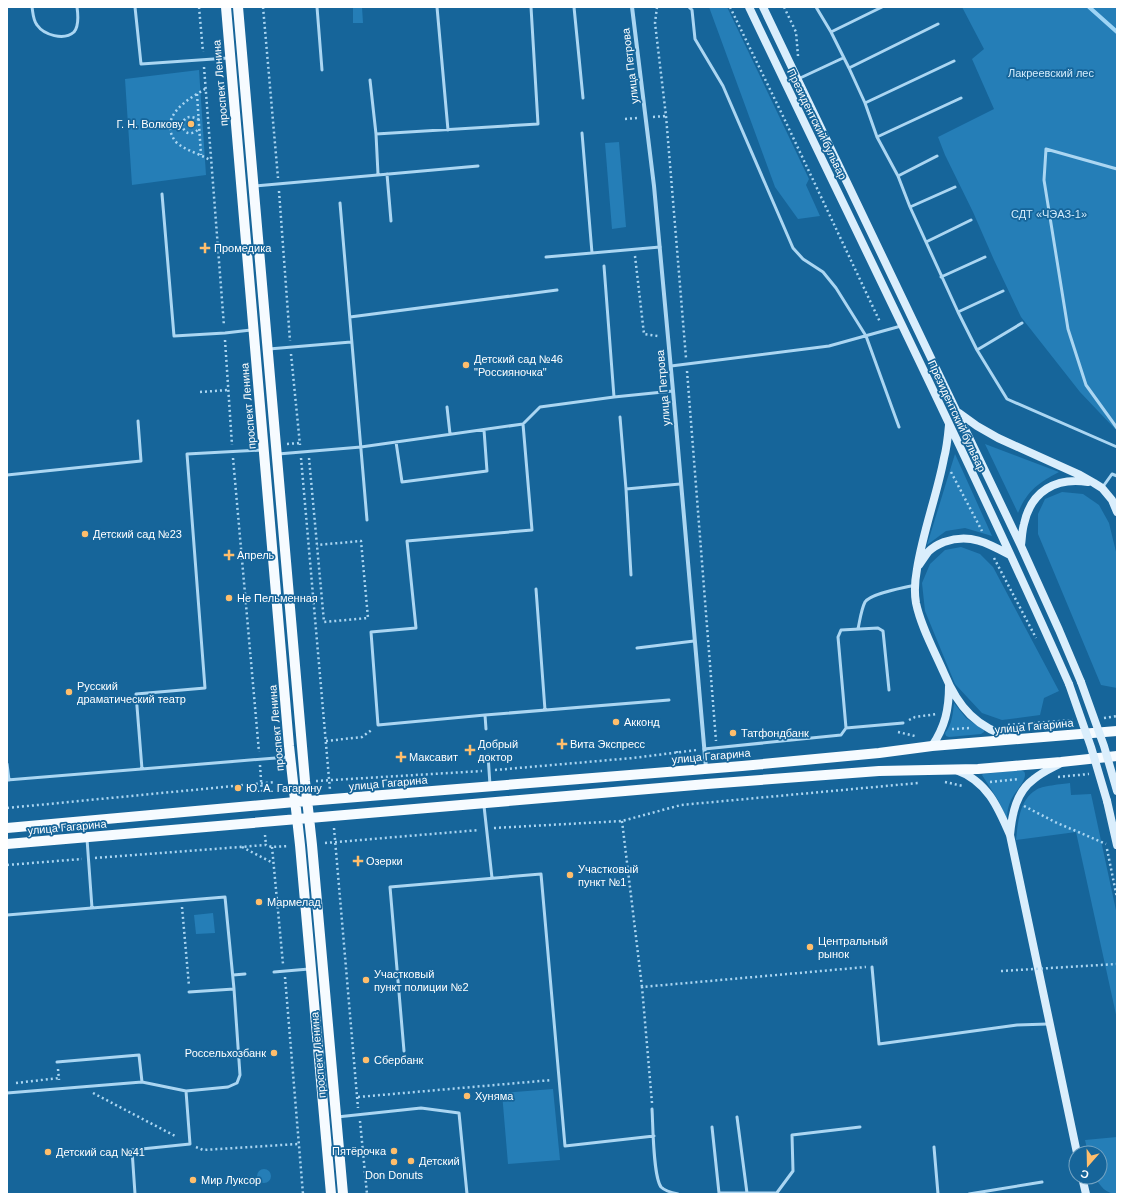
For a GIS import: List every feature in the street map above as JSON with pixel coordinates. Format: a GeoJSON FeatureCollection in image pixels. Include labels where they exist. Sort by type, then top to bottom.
{"type":"FeatureCollection","features":[{"type":"Feature","properties":{"kind":"main road","name":"проспект Ленина"},"geometry":{"type":"LineString","coordinates":[[226,7],[290,757],[331,1194]]}},
{"type":"Feature","properties":{"kind":"main road"},"geometry":{"type":"LineString","coordinates":[[238,7],[307,802]]}},
{"type":"Feature","properties":{"kind":"main road","name":"Президентский бульвар"},"geometry":{"type":"LineString","coordinates":[[749,7],[949,425],[1069,684],[1091,747],[1107,801],[1117,845]]}},
{"type":"Feature","properties":{"kind":"main road","name":"Президентский бульвар"},"geometry":{"type":"LineString","coordinates":[[762,7],[1021,546],[1081,682],[1104,746],[1117,791]]}},
{"type":"Feature","properties":{"kind":"main road"},"geometry":{"type":"LineString","coordinates":[[957,411],[977,426],[998,438],[1080,475],[1102,488],[1112,500],[1117,512]]}},
{"type":"Feature","properties":{"kind":"main road"},"geometry":{"type":"LineString","coordinates":[[949,425],[944,458],[920,547],[915,585],[916,602],[921,620],[949,685],[964,708],[984,727],[1023,740]]}},
{"type":"Feature","properties":{"kind":"main road"},"geometry":{"type":"LineString","coordinates":[[1021,546],[1024,523],[1031,504],[1042,490],[1057,483],[1074,479],[1094,483]]}},
{"type":"Feature","properties":{"kind":"main road"},"geometry":{"type":"LineString","coordinates":[[917,567],[929,551],[941,543],[955,538],[969,538],[988,544],[1010,555]]}},
{"type":"Feature","properties":{"kind":"main road"},"geometry":{"type":"LineString","coordinates":[[932,746],[938,738],[947,716],[949,685]]}},
{"type":"Feature","properties":{"kind":"main road","name":"улица Гагарина"},"geometry":{"type":"LineString","coordinates":[[7,828],[1117,731]]}},
{"type":"Feature","properties":{"kind":"main road"},"geometry":{"type":"LineString","coordinates":[[309,818],[707,784],[879,771],[954,770],[1117,756]]}},
{"type":"Feature","properties":{"kind":"main road"},"geometry":{"type":"LineString","coordinates":[[1010,835],[1013,812],[1021,794],[1034,779],[1061,762]]}},
{"type":"Feature","properties":{"kind":"main road"},"geometry":{"type":"LineString","coordinates":[[706,768],[707,784]]}},
{"type":"Feature","properties":{"kind":"main road"},"geometry":{"type":"LineString","coordinates":[[954,770],[965,774],[980,784],[994,804],[1010,835],[1075,1145]]}},
{"type":"Feature","properties":{"kind":"main road","name":"проспект Ленина"},"geometry":{"type":"LineString","coordinates":[[307,802],[343,1194]]}},
{"type":"Feature","properties":{"kind":"main road","name":"улица Гагарина"},"geometry":{"type":"LineString","coordinates":[[7,844],[309,818]]}},
{"type":"Feature","properties":{"kind":"main road"},"geometry":{"type":"LineString","coordinates":[[1087,1185],[1093,1194]]}},
{"type":"Feature","properties":{"kind":"street","name":"улица Петрова"},"geometry":{"type":"LineString","coordinates":[[632,7],[660,247],[706,768]]}},
{"type":"Feature","properties":{"kind":"lane"},"geometry":{"type":"LineString","coordinates":[[32,7],[33,17],[37,26],[48,34],[58,37],[67,36],[74,31],[77,23],[77,7]]}},
{"type":"Feature","properties":{"kind":"lane"},"geometry":{"type":"LineString","coordinates":[[135,7],[141,64],[230,58]]}},
{"type":"Feature","properties":{"kind":"lane"},"geometry":{"type":"LineString","coordinates":[[317,7],[322,70]]}},
{"type":"Feature","properties":{"kind":"lane"},"geometry":{"type":"LineString","coordinates":[[437,7],[448,130]]}},
{"type":"Feature","properties":{"kind":"lane"},"geometry":{"type":"LineString","coordinates":[[376,134],[538,124],[531,7]]}},
{"type":"Feature","properties":{"kind":"lane"},"geometry":{"type":"LineString","coordinates":[[574,7],[583,98]]}},
{"type":"Feature","properties":{"kind":"lane"},"geometry":{"type":"LineString","coordinates":[[689,7],[692,10],[695,39],[723,86],[793,248],[803,260],[823,272],[836,288],[866,336],[899,427]]}},
{"type":"Feature","properties":{"kind":"lane"},"geometry":{"type":"LineString","coordinates":[[816,7],[831,32],[849,68],[877,138],[898,176],[910,207],[958,312],[977,350],[1007,399],[1117,447]]}},
{"type":"Feature","properties":{"kind":"lane"},"geometry":{"type":"LineString","coordinates":[[831,32],[882,7]]}},
{"type":"Feature","properties":{"kind":"lane"},"geometry":{"type":"LineString","coordinates":[[849,68],[938,24]]}},
{"type":"Feature","properties":{"kind":"lane"},"geometry":{"type":"LineString","coordinates":[[797,80],[843,58]]}},
{"type":"Feature","properties":{"kind":"lane"},"geometry":{"type":"LineString","coordinates":[[864,103],[954,61]]}},
{"type":"Feature","properties":{"kind":"lane"},"geometry":{"type":"LineString","coordinates":[[370,80],[376,134],[378,174]]}},
{"type":"Feature","properties":{"kind":"lane"},"geometry":{"type":"LineString","coordinates":[[877,138],[961,98]]}},
{"type":"Feature","properties":{"kind":"lane"},"geometry":{"type":"LineString","coordinates":[[582,133],[592,253]]}},
{"type":"Feature","properties":{"kind":"lane"},"geometry":{"type":"LineString","coordinates":[[1117,169],[1046,149],[1044,180],[1068,329],[1086,385],[1117,428]]}},
{"type":"Feature","properties":{"kind":"lane"},"geometry":{"type":"LineString","coordinates":[[898,176],[936,156]]}},
{"type":"Feature","properties":{"kind":"lane"},"geometry":{"type":"LineString","coordinates":[[253,186],[478,166]]}},
{"type":"Feature","properties":{"kind":"lane"},"geometry":{"type":"LineString","coordinates":[[387,174],[391,221]]}},
{"type":"Feature","properties":{"kind":"lane"},"geometry":{"type":"LineString","coordinates":[[910,207],[955,187]]}},
{"type":"Feature","properties":{"kind":"lane"},"geometry":{"type":"LineString","coordinates":[[162,194],[174,336],[253,330]]}},
{"type":"Feature","properties":{"kind":"lane"},"geometry":{"type":"LineString","coordinates":[[340,203],[367,520]]}},
{"type":"Feature","properties":{"kind":"lane"},"geometry":{"type":"LineString","coordinates":[[926,242],[972,220]]}},
{"type":"Feature","properties":{"kind":"lane"},"geometry":{"type":"LineString","coordinates":[[546,257],[660,247]]}},
{"type":"Feature","properties":{"kind":"lane"},"geometry":{"type":"LineString","coordinates":[[941,277],[986,257]]}},
{"type":"Feature","properties":{"kind":"lane"},"geometry":{"type":"LineString","coordinates":[[604,266],[614,397]]}},
{"type":"Feature","properties":{"kind":"lane"},"geometry":{"type":"LineString","coordinates":[[350,317],[557,290]]}},
{"type":"Feature","properties":{"kind":"lane"},"geometry":{"type":"LineString","coordinates":[[958,312],[1003,291]]}},
{"type":"Feature","properties":{"kind":"lane"},"geometry":{"type":"LineString","coordinates":[[977,350],[1022,323]]}},
{"type":"Feature","properties":{"kind":"lane"},"geometry":{"type":"LineString","coordinates":[[671,366],[829,346],[901,326]]}},
{"type":"Feature","properties":{"kind":"lane"},"geometry":{"type":"LineString","coordinates":[[267,349],[351,342]]}},
{"type":"Feature","properties":{"kind":"lane"},"geometry":{"type":"LineString","coordinates":[[277,455],[361,447],[523,424],[540,408],[614,397],[673,391]]}},
{"type":"Feature","properties":{"kind":"lane"},"geometry":{"type":"LineString","coordinates":[[447,407],[450,434]]}},
{"type":"Feature","properties":{"kind":"lane"},"geometry":{"type":"LineString","coordinates":[[620,417],[631,575]]}},
{"type":"Feature","properties":{"kind":"lane"},"geometry":{"type":"LineString","coordinates":[[7,475],[141,461],[138,420]]}},
{"type":"Feature","properties":{"kind":"lane"},"geometry":{"type":"LineString","coordinates":[[523,424],[532,530],[407,542],[416,628],[371,632],[378,725],[668,700]]}},
{"type":"Feature","properties":{"kind":"lane"},"geometry":{"type":"LineString","coordinates":[[396,442],[402,482],[487,471],[484,430]]}},
{"type":"Feature","properties":{"kind":"lane"},"geometry":{"type":"LineString","coordinates":[[142,769],[136,694],[206,688],[187,454],[264,449]]}},
{"type":"Feature","properties":{"kind":"lane"},"geometry":{"type":"LineString","coordinates":[[1102,488],[1112,474],[1117,476]]}},
{"type":"Feature","properties":{"kind":"lane"},"geometry":{"type":"LineString","coordinates":[[626,488],[680,484]]}},
{"type":"Feature","properties":{"kind":"lane"},"geometry":{"type":"LineString","coordinates":[[858,629],[866,600],[873,596],[915,585]]}},
{"type":"Feature","properties":{"kind":"lane"},"geometry":{"type":"LineString","coordinates":[[536,589],[545,710]]}},
{"type":"Feature","properties":{"kind":"lane"},"geometry":{"type":"LineString","coordinates":[[704,749],[841,735],[846,728],[838,637],[841,630],[878,628],[883,631],[889,690]]}},
{"type":"Feature","properties":{"kind":"lane"},"geometry":{"type":"LineString","coordinates":[[638,648],[694,641]]}},
{"type":"Feature","properties":{"kind":"lane"},"geometry":{"type":"LineString","coordinates":[[485,715],[486,729]]}},
{"type":"Feature","properties":{"kind":"lane"},"geometry":{"type":"LineString","coordinates":[[846,728],[903,723]]}},
{"type":"Feature","properties":{"kind":"lane"},"geometry":{"type":"LineString","coordinates":[[488,755],[490,786]]}},
{"type":"Feature","properties":{"kind":"lane"},"geometry":{"type":"LineString","coordinates":[[7,764],[8,780],[290,757]]}},
{"type":"Feature","properties":{"kind":"lane"},"geometry":{"type":"LineString","coordinates":[[484,803],[492,878]]}},
{"type":"Feature","properties":{"kind":"lane"},"geometry":{"type":"LineString","coordinates":[[87,837],[92,908]]}},
{"type":"Feature","properties":{"kind":"lane"},"geometry":{"type":"LineString","coordinates":[[404,1051],[390,887],[541,874],[565,1146],[654,1136]]}},
{"type":"Feature","properties":{"kind":"lane"},"geometry":{"type":"LineString","coordinates":[[7,915],[225,897],[233,975],[240,1075],[237,1083],[228,1087],[186,1091],[142,1082],[7,1093]]}},
{"type":"Feature","properties":{"kind":"lane"},"geometry":{"type":"LineString","coordinates":[[872,967],[879,1044],[1017,1025],[1050,1023]]}},
{"type":"Feature","properties":{"kind":"lane"},"geometry":{"type":"LineString","coordinates":[[274,972],[311,969]]}},
{"type":"Feature","properties":{"kind":"lane"},"geometry":{"type":"LineString","coordinates":[[233,975],[245,974]]}},
{"type":"Feature","properties":{"kind":"lane"},"geometry":{"type":"LineString","coordinates":[[189,992],[234,989]]}},
{"type":"Feature","properties":{"kind":"lane"},"geometry":{"type":"LineString","coordinates":[[57,1062],[139,1055],[142,1082]]}},
{"type":"Feature","properties":{"kind":"lane"},"geometry":{"type":"LineString","coordinates":[[135,1194],[132,1150],[190,1144],[186,1091]]}},
{"type":"Feature","properties":{"kind":"lane"},"geometry":{"type":"LineString","coordinates":[[336,1117],[421,1108],[460,1114],[467,1194]]}},
{"type":"Feature","properties":{"kind":"lane"},"geometry":{"type":"LineString","coordinates":[[652,1109],[657,1176],[662,1187],[672,1193],[678,1194]]}},
{"type":"Feature","properties":{"kind":"lane"},"geometry":{"type":"LineString","coordinates":[[737,1117],[746,1193]]}},
{"type":"Feature","properties":{"kind":"lane"},"geometry":{"type":"LineString","coordinates":[[712,1127],[719,1193],[776,1193],[794,1171],[792,1135],[860,1127]]}},
{"type":"Feature","properties":{"kind":"lane"},"geometry":{"type":"LineString","coordinates":[[934,1147],[938,1194]]}},
{"type":"Feature","properties":{"kind":"lane"},"geometry":{"type":"LineString","coordinates":[[969,1194],[1042,1182]]}},
{"type":"Feature","properties":{"kind":"path"},"geometry":{"type":"LineString","coordinates":[[199,7],[225,333],[228,390],[261,784]]}},
{"type":"Feature","properties":{"kind":"path"},"geometry":{"type":"LineString","coordinates":[[263,7],[290,347],[301,452],[330,791]]}},
{"type":"Feature","properties":{"kind":"path"},"geometry":{"type":"LineString","coordinates":[[657,7],[656,23],[666,116],[716,747]]}},
{"type":"Feature","properties":{"kind":"path"},"geometry":{"type":"LineString","coordinates":[[730,7],[880,322]]}},
{"type":"Feature","properties":{"kind":"path"},"geometry":{"type":"LineString","coordinates":[[784,7],[796,32],[798,56],[807,76]]}},
{"type":"Feature","properties":{"kind":"path"},"geometry":{"type":"LineString","coordinates":[[205,89],[180,106],[172,117],[170,126],[171,135],[184,148],[211,160]]}},
{"type":"Feature","properties":{"kind":"path"},"geometry":{"type":"LineString","coordinates":[[197,94],[201,155]]}},
{"type":"Feature","properties":{"kind":"path"},"geometry":{"type":"LineString","coordinates":[[782,114],[786,112]]}},
{"type":"Feature","properties":{"kind":"path"},"geometry":{"type":"LineString","coordinates":[[653,117],[666,116]]}},
{"type":"Feature","properties":{"kind":"path"},"geometry":{"type":"LineString","coordinates":[[199,120],[191,117],[187,118],[183,120],[182,125],[183,129],[191,134],[200,129]]}},
{"type":"Feature","properties":{"kind":"path"},"geometry":{"type":"LineString","coordinates":[[625,118],[639,118]]}},
{"type":"Feature","properties":{"kind":"path"},"geometry":{"type":"LineString","coordinates":[[634,249],[644,334],[658,336]]}},
{"type":"Feature","properties":{"kind":"path"},"geometry":{"type":"LineString","coordinates":[[678,339],[684,340]]}},
{"type":"Feature","properties":{"kind":"path"},"geometry":{"type":"LineString","coordinates":[[200,392],[228,390]]}},
{"type":"Feature","properties":{"kind":"path"},"geometry":{"type":"LineString","coordinates":[[284,444],[300,443]]}},
{"type":"Feature","properties":{"kind":"path"},"geometry":{"type":"LineString","coordinates":[[308,451],[324,622],[368,618],[361,541],[317,544]]}},
{"type":"Feature","properties":{"kind":"path"},"geometry":{"type":"LineString","coordinates":[[944,458],[988,544],[997,566],[1038,642]]}},
{"type":"Feature","properties":{"kind":"path"},"geometry":{"type":"LineString","coordinates":[[915,717],[938,714]]}},
{"type":"Feature","properties":{"kind":"path"},"geometry":{"type":"LineString","coordinates":[[1101,718],[1117,716]]}},
{"type":"Feature","properties":{"kind":"path"},"geometry":{"type":"LineString","coordinates":[[1000,726],[1078,720]]}},
{"type":"Feature","properties":{"kind":"path"},"geometry":{"type":"LineString","coordinates":[[326,741],[362,737],[378,725]]}},
{"type":"Feature","properties":{"kind":"path"},"geometry":{"type":"LineString","coordinates":[[949,729],[978,727]]}},
{"type":"Feature","properties":{"kind":"path"},"geometry":{"type":"LineString","coordinates":[[315,781],[489,771],[633,758],[693,750]]}},
{"type":"Feature","properties":{"kind":"path"},"geometry":{"type":"LineString","coordinates":[[677,751],[678,761]]}},
{"type":"Feature","properties":{"kind":"path"},"geometry":{"type":"LineString","coordinates":[[1052,778],[1095,773]]}},
{"type":"Feature","properties":{"kind":"path"},"geometry":{"type":"LineString","coordinates":[[986,782],[1024,779]]}},
{"type":"Feature","properties":{"kind":"path"},"geometry":{"type":"LineString","coordinates":[[7,808],[275,782]]}},
{"type":"Feature","properties":{"kind":"path"},"geometry":{"type":"LineString","coordinates":[[325,843],[486,829],[622,821],[681,805],[921,782]]}},
{"type":"Feature","properties":{"kind":"path"},"geometry":{"type":"LineString","coordinates":[[944,782],[965,787]]}},
{"type":"Feature","properties":{"kind":"path"},"geometry":{"type":"LineString","coordinates":[[681,799],[681,805]]}},
{"type":"Feature","properties":{"kind":"path"},"geometry":{"type":"LineString","coordinates":[[1023,806],[1055,822],[1106,844]]}},
{"type":"Feature","properties":{"kind":"path"},"geometry":{"type":"LineString","coordinates":[[622,821],[642,987],[652,1109]]}},
{"type":"Feature","properties":{"kind":"path"},"geometry":{"type":"LineString","coordinates":[[334,828],[367,1194]]}},
{"type":"Feature","properties":{"kind":"path"},"geometry":{"type":"LineString","coordinates":[[265,835],[266,845]]}},
{"type":"Feature","properties":{"kind":"path"},"geometry":{"type":"LineString","coordinates":[[7,865],[266,845],[272,847],[291,846]]}},
{"type":"Feature","properties":{"kind":"path"},"geometry":{"type":"LineString","coordinates":[[242,847],[273,863]]}},
{"type":"Feature","properties":{"kind":"path"},"geometry":{"type":"LineString","coordinates":[[272,847],[284,971],[302,1194]]}},
{"type":"Feature","properties":{"kind":"path"},"geometry":{"type":"LineString","coordinates":[[181,900],[189,992]]}},
{"type":"Feature","properties":{"kind":"path"},"geometry":{"type":"LineString","coordinates":[[1001,971],[1117,964]]}},
{"type":"Feature","properties":{"kind":"path"},"geometry":{"type":"LineString","coordinates":[[642,987],[872,967]]}},
{"type":"Feature","properties":{"kind":"path"},"geometry":{"type":"LineString","coordinates":[[57,1062],[61,1088]]}},
{"type":"Feature","properties":{"kind":"path"},"geometry":{"type":"LineString","coordinates":[[14,1083],[59,1078]]}},
{"type":"Feature","properties":{"kind":"path"},"geometry":{"type":"LineString","coordinates":[[358,1097],[559,1080]]}},
{"type":"Feature","properties":{"kind":"path"},"geometry":{"type":"LineString","coordinates":[[85,1086],[91,1092],[203,1150],[298,1144]]}},
{"type":"Feature","properties":{"kind":"green space"},"geometry":{"type":"Polygon","coordinates":[[[353,7],[362,7],[363,23],[353,23],[353,7]]]}},
{"type":"Feature","properties":{"kind":"green space"},"geometry":{"type":"Polygon","coordinates":[[[709,7],[727,7],[809,179],[806,185],[820,216],[798,219],[775,187],[709,7]]]}},
{"type":"Feature","properties":{"kind":"green space","name":"СДТ «ЧЭАЗ-1»"},"geometry":{"type":"Polygon","coordinates":[[[962,7],[1117,7],[1117,431],[1080,392],[1021,317],[938,137],[994,109],[972,59],[984,49],[962,7]]]}},
{"type":"Feature","properties":{"kind":"green space"},"geometry":{"type":"Polygon","coordinates":[[[199,70],[206,175],[132,185],[125,79],[199,70]]]}},
{"type":"Feature","properties":{"kind":"green space"},"geometry":{"type":"Polygon","coordinates":[[[619,142],[626,227],[612,229],[605,143],[619,142]]]}},
{"type":"Feature","properties":{"kind":"green space"},"geometry":{"type":"Polygon","coordinates":[[[985,444],[1059,472],[1039,484],[1029,493],[1021,505],[1018,513],[985,444]]]}},
{"type":"Feature","properties":{"kind":"green space"},"geometry":{"type":"Polygon","coordinates":[[[955,454],[992,536],[965,528],[946,531],[927,545],[955,454]]]}},
{"type":"Feature","properties":{"kind":"green space"},"geometry":{"type":"Polygon","coordinates":[[[1062,492],[1083,494],[1099,505],[1109,523],[1117,556],[1117,688],[1101,685],[1038,534],[1038,514],[1045,499],[1062,492]]]}},
{"type":"Feature","properties":{"kind":"green space"},"geometry":{"type":"Polygon","coordinates":[[[961,547],[980,554],[993,567],[1059,691],[1044,698],[1040,715],[1002,720],[982,713],[955,684],[925,611],[922,583],[930,564],[945,550],[961,547]]]}},
{"type":"Feature","properties":{"kind":"green space"},"geometry":{"type":"Polygon","coordinates":[[[954,703],[966,718],[984,730],[984,732],[981,734],[946,736],[945,733],[951,723],[953,715],[954,703]]]}},
{"type":"Feature","properties":{"kind":"green space"},"geometry":{"type":"Polygon","coordinates":[[[1021,770],[1025,772],[1025,778],[1012,797],[1008,809],[1007,819],[998,800],[982,775],[1021,770]]]}},
{"type":"Feature","properties":{"kind":"green space"},"geometry":{"type":"Polygon","coordinates":[[[1070,783],[1071,795],[1091,794],[1117,915],[1117,1019],[1076,832],[1016,840],[1020,812],[1030,794],[1042,787],[1070,783]]]}},
{"type":"Feature","properties":{"kind":"green space"},"geometry":{"type":"Polygon","coordinates":[[[213,913],[215,933],[196,934],[194,915],[213,913]]]}},
{"type":"Feature","properties":{"kind":"green space"},"geometry":{"type":"Polygon","coordinates":[[[553,1089],[560,1160],[508,1164],[502,1093],[553,1089]]]}},
{"type":"Feature","properties":{"kind":"green space"},"geometry":{"type":"Polygon","coordinates":[[[1117,1137],[1117,1194],[1110,1193],[1100,1185],[1108,1185],[1108,1145],[1086,1145],[1085,1140],[1117,1137]]]}},
{"type":"Feature","properties":{"kind":"green space"},"geometry":{"type":"Polygon","coordinates":[[[261,1169],[267,1169],[271,1173],[271,1179],[267,1183],[261,1183],[257,1179],[257,1173],[261,1169]]]}},
{"type":"Feature","properties":{"kind":"waterway"},"geometry":{"type":"LineString","coordinates":[[1089,7],[1117,32]]}},
{"type":"Feature","properties":{"kind":"place","name":"Г. Н. Волкову"},"geometry":{"type":"Point","coordinates":[191,124]}},
{"type":"Feature","properties":{"kind":"place","name":"Промедика"},"geometry":{"type":"Point","coordinates":[205,248]}},
{"type":"Feature","properties":{"kind":"place","name":"Детский сад №46 \"Россияночка\""},"geometry":{"type":"Point","coordinates":[466,365]}},
{"type":"Feature","properties":{"kind":"place","name":"Детский сад №23"},"geometry":{"type":"Point","coordinates":[85,534]}},
{"type":"Feature","properties":{"kind":"place","name":"Апрель"},"geometry":{"type":"Point","coordinates":[229,555]}},
{"type":"Feature","properties":{"kind":"place","name":"Не Пельменная"},"geometry":{"type":"Point","coordinates":[229,598]}},
{"type":"Feature","properties":{"kind":"place","name":"Русский драматический театр"},"geometry":{"type":"Point","coordinates":[69,692]}},
{"type":"Feature","properties":{"kind":"place","name":"Акконд"},"geometry":{"type":"Point","coordinates":[616,722]}},
{"type":"Feature","properties":{"kind":"place","name":"Татфондбанк"},"geometry":{"type":"Point","coordinates":[733,733]}},
{"type":"Feature","properties":{"kind":"place","name":"Вита Экспресс"},"geometry":{"type":"Point","coordinates":[562,744]}},
{"type":"Feature","properties":{"kind":"place","name":"Добрый доктор"},"geometry":{"type":"Point","coordinates":[470,750]}},
{"type":"Feature","properties":{"kind":"place","name":"Максавит"},"geometry":{"type":"Point","coordinates":[401,757]}},
{"type":"Feature","properties":{"kind":"place","name":"Ю. А. Гагарину"},"geometry":{"type":"Point","coordinates":[238,788]}},
{"type":"Feature","properties":{"kind":"place","name":"Озерки"},"geometry":{"type":"Point","coordinates":[358,861]}},
{"type":"Feature","properties":{"kind":"place","name":"Участковый пункт №1"},"geometry":{"type":"Point","coordinates":[570,875]}},
{"type":"Feature","properties":{"kind":"place","name":"Мармелад"},"geometry":{"type":"Point","coordinates":[259,902]}},
{"type":"Feature","properties":{"kind":"place","name":"Центральный рынок"},"geometry":{"type":"Point","coordinates":[810,947]}},
{"type":"Feature","properties":{"kind":"place","name":"Участковый пункт полиции №2"},"geometry":{"type":"Point","coordinates":[366,980]}},
{"type":"Feature","properties":{"kind":"place","name":"Россельхозбанк"},"geometry":{"type":"Point","coordinates":[274,1053]}},
{"type":"Feature","properties":{"kind":"place","name":"Сбербанк"},"geometry":{"type":"Point","coordinates":[366,1060]}},
{"type":"Feature","properties":{"kind":"place","name":"Хуняма"},"geometry":{"type":"Point","coordinates":[467,1096]}},
{"type":"Feature","properties":{"kind":"place","name":"Пятёрочка"},"geometry":{"type":"Point","coordinates":[394,1151]}},
{"type":"Feature","properties":{"kind":"place","name":"Детский сад №41"},"geometry":{"type":"Point","coordinates":[48,1152]}},
{"type":"Feature","properties":{"kind":"place","name":"Детский"},"geometry":{"type":"Point","coordinates":[411,1161]}},
{"type":"Feature","properties":{"kind":"place","name":"Don Donuts"},"geometry":{"type":"Point","coordinates":[394,1162]}},
{"type":"Feature","properties":{"kind":"place","name":"Мир Луксор"},"geometry":{"type":"Point","coordinates":[193,1180]}},
{"type":"Feature","properties":{"kind":"park label","name":"Лакреевский лес"},"geometry":{"type":"Point","coordinates":[1051,73]}}]}
